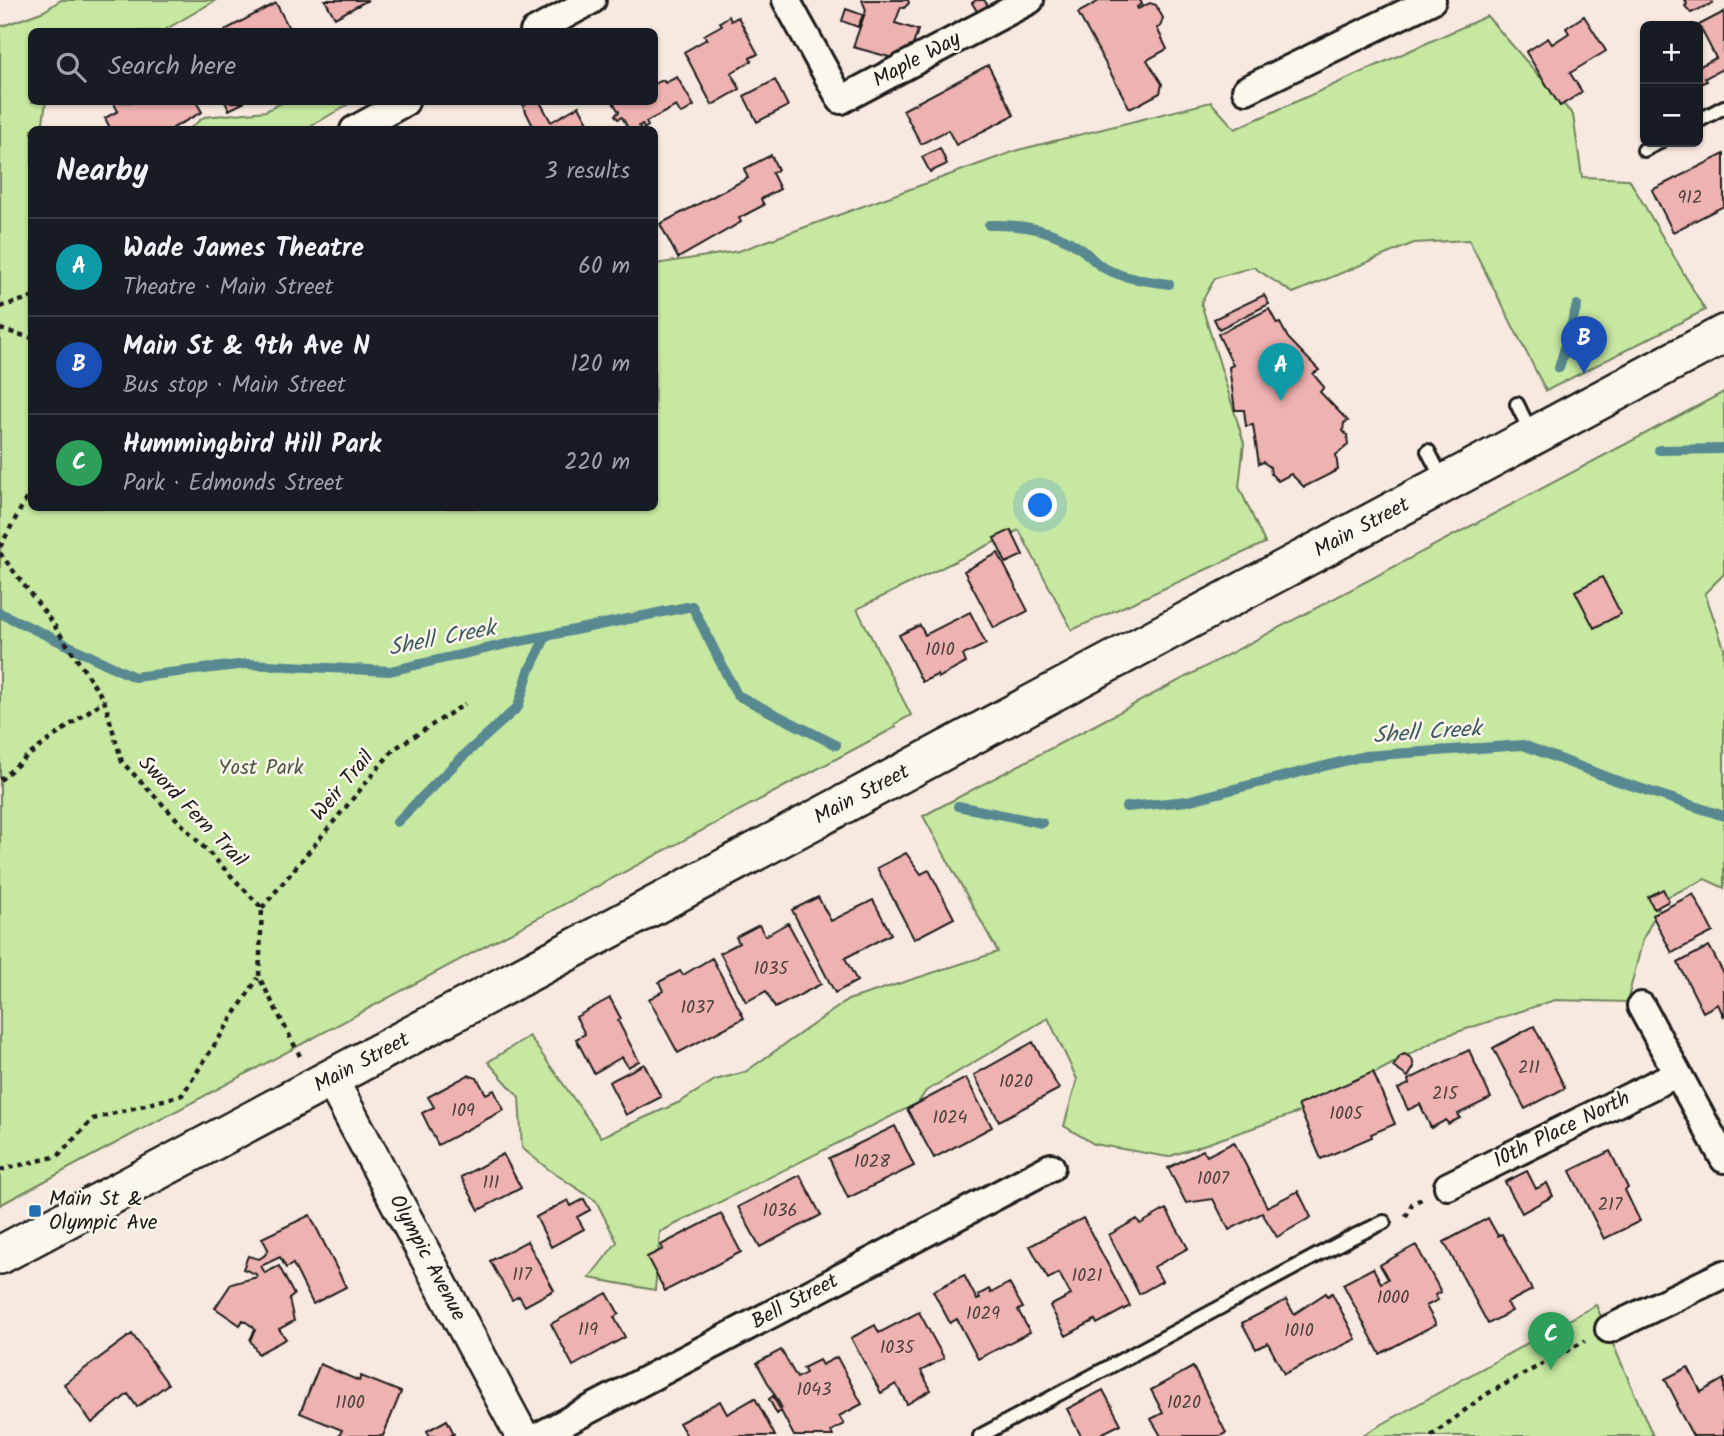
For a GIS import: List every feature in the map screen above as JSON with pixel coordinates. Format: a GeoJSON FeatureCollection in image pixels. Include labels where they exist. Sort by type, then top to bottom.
{"type":"FeatureCollection","features":[{"type":"Feature","properties":{"kind":"main road","name":"Main Street"},"geometry":{"type":"LineString","coordinates":[[0,1255],[1724,334]]}},
{"type":"Feature","properties":{"kind":"street"},"geometry":{"type":"LineString","coordinates":[[541,28],[592,0]]}},
{"type":"Feature","properties":{"kind":"street","name":"Maple Way"},"geometry":{"type":"LineString","coordinates":[[786,0],[841,100],[1030,0]]}},
{"type":"Feature","properties":{"kind":"street"},"geometry":{"type":"LineString","coordinates":[[1245,90],[1432,0]]}},
{"type":"Feature","properties":{"kind":"street"},"geometry":{"type":"LineString","coordinates":[[361,126],[400,105]]}},
{"type":"Feature","properties":{"kind":"street"},"geometry":{"type":"LineString","coordinates":[[1641,1006],[1724,1159]]}},
{"type":"Feature","properties":{"kind":"street","name":"10th Place North"},"geometry":{"type":"LineString","coordinates":[[1448,1186],[1676,1074]]}},
{"type":"Feature","properties":{"kind":"street","name":"Olympic Avenue"},"geometry":{"type":"LineString","coordinates":[[331,1079],[522,1436]]}},
{"type":"Feature","properties":{"kind":"street","name":"Bell Street"},"geometry":{"type":"LineString","coordinates":[[539,1436],[1051,1167]]}},
{"type":"Feature","properties":{"kind":"street"},"geometry":{"type":"LineString","coordinates":[[1609,1329],[1724,1274]]}},
{"type":"Feature","properties":{"kind":"lane"},"geometry":{"type":"LineString","coordinates":[[1703,118],[1724,107]]}},
{"type":"Feature","properties":{"kind":"lane"},"geometry":{"type":"LineString","coordinates":[[1644,150],[1650,147]]}},
{"type":"Feature","properties":{"kind":"lane"},"geometry":{"type":"LineString","coordinates":[[1517,404],[1533,436]]}},
{"type":"Feature","properties":{"kind":"lane"},"geometry":{"type":"LineString","coordinates":[[1428,451],[1445,484]]}},
{"type":"Feature","properties":{"kind":"lane"},"geometry":{"type":"LineString","coordinates":[[980,1436],[1384,1222]]}},
{"type":"Feature","properties":{"kind":"path"},"geometry":{"type":"LineString","coordinates":[[0,307],[28,297]]}},
{"type":"Feature","properties":{"kind":"path"},"geometry":{"type":"LineString","coordinates":[[0,329],[28,337]]}},
{"type":"Feature","properties":{"kind":"path"},"geometry":{"type":"LineString","coordinates":[[0,547],[28,495]]}},
{"type":"Feature","properties":{"kind":"path","name":"Sword Fern Trail"},"geometry":{"type":"LineString","coordinates":[[0,553],[54,625],[85,676],[104,700],[122,762],[262,908]]}},
{"type":"Feature","properties":{"kind":"path"},"geometry":{"type":"LineString","coordinates":[[0,780],[25,758],[104,700]]}},
{"type":"Feature","properties":{"kind":"path","name":"Weir Trail"},"geometry":{"type":"LineString","coordinates":[[262,908],[394,749],[465,704]]}},
{"type":"Feature","properties":{"kind":"path"},"geometry":{"type":"LineString","coordinates":[[262,908],[259,977],[301,1059]]}},
{"type":"Feature","properties":{"kind":"path"},"geometry":{"type":"LineString","coordinates":[[0,1170],[58,1156],[93,1119],[182,1095],[259,977]]}},
{"type":"Feature","properties":{"kind":"path"},"geometry":{"type":"LineString","coordinates":[[1431,1436],[1485,1395],[1609,1329]]}},
{"type":"Feature","properties":{"kind":"green space","name":"Yost Park"},"geometry":{"type":"Polygon","coordinates":[[[61,0],[216,0],[168,28],[28,28],[28,105],[46,105],[42,126],[28,126],[28,511],[658,511],[658,264],[739,251],[1018,150],[1211,102],[1235,129],[1487,16],[1573,115],[1582,177],[1629,179],[1705,310],[1546,391],[1469,240],[1414,243],[1293,293],[1253,267],[1215,278],[1201,303],[1244,443],[1239,487],[1265,543],[1072,630],[1019,530],[857,609],[911,715],[895,724],[896,727],[0,1205],[0,27],[44,11],[61,0]]]}},
{"type":"Feature","properties":{"kind":"green space"},"geometry":{"type":"Polygon","coordinates":[[[277,105],[347,105],[311,126],[193,126],[204,117],[266,111],[277,105]]]}},
{"type":"Feature","properties":{"kind":"green space"},"geometry":{"type":"Polygon","coordinates":[[[1724,392],[1724,574],[1705,593],[1724,648],[1724,888],[1705,879],[1663,899],[1643,939],[1627,1002],[1555,1000],[1442,1037],[1308,1109],[1168,1157],[1094,1144],[1064,1126],[1077,1079],[1048,1018],[926,1091],[918,1103],[660,1232],[655,1290],[589,1278],[617,1242],[596,1201],[522,1148],[519,1097],[488,1062],[529,1036],[601,1137],[680,1102],[715,1080],[745,1072],[848,1000],[998,952],[923,816],[1724,392]]]}},
{"type":"Feature","properties":{"kind":"green space"},"geometry":{"type":"Polygon","coordinates":[[[1596,1305],[1653,1436],[1361,1436],[1596,1305]]]}},
{"type":"Feature","properties":{"kind":"building"},"geometry":{"type":"Polygon","coordinates":[[[325,0],[368,0],[335,18],[325,0]]]}},
{"type":"Feature","properties":{"kind":"building"},"geometry":{"type":"Polygon","coordinates":[[[862,0],[908,0],[909,3],[904,8],[901,7],[895,23],[918,30],[911,51],[893,58],[853,47],[866,10],[862,0]]]}},
{"type":"Feature","properties":{"kind":"building"},"geometry":{"type":"Polygon","coordinates":[[[984,0],[992,11],[981,18],[972,3],[984,0]]]}},
{"type":"Feature","properties":{"kind":"building"},"geometry":{"type":"Polygon","coordinates":[[[1101,0],[1140,0],[1142,4],[1138,9],[1150,3],[1156,5],[1163,18],[1157,28],[1167,49],[1147,60],[1162,84],[1160,93],[1130,109],[1078,13],[1101,0]]]}},
{"type":"Feature","properties":{"kind":"building"},"geometry":{"type":"Polygon","coordinates":[[[1685,0],[1712,0],[1713,3],[1691,13],[1685,6],[1685,0]]]}},
{"type":"Feature","properties":{"kind":"building"},"geometry":{"type":"Polygon","coordinates":[[[276,3],[289,28],[229,28],[276,3]]]}},
{"type":"Feature","properties":{"kind":"building"},"geometry":{"type":"Polygon","coordinates":[[[846,9],[863,15],[858,27],[842,21],[846,9]]]}},
{"type":"Feature","properties":{"kind":"building"},"geometry":{"type":"Polygon","coordinates":[[[1724,12],[1724,73],[1722,69],[1705,78],[1707,81],[1703,83],[1703,64],[1716,58],[1703,33],[1703,23],[1724,12]]]}},
{"type":"Feature","properties":{"kind":"building"},"geometry":{"type":"Polygon","coordinates":[[[729,16],[731,21],[738,17],[758,54],[750,58],[752,61],[731,73],[740,89],[712,105],[684,52],[707,39],[704,35],[722,25],[720,22],[729,16]]]}},
{"type":"Feature","properties":{"kind":"building"},"geometry":{"type":"Polygon","coordinates":[[[1584,16],[1606,51],[1570,73],[1582,92],[1560,106],[1526,52],[1548,38],[1552,44],[1569,33],[1566,28],[1584,16]]]}},
{"type":"Feature","properties":{"kind":"building"},"geometry":{"type":"Polygon","coordinates":[[[988,65],[1014,115],[956,145],[948,130],[921,144],[903,110],[988,65]]]}},
{"type":"Feature","properties":{"kind":"building"},"geometry":{"type":"Polygon","coordinates":[[[677,77],[694,106],[681,114],[676,106],[646,122],[648,126],[627,126],[622,117],[618,119],[615,115],[619,112],[615,105],[658,105],[658,82],[663,80],[665,83],[677,77]]]}},
{"type":"Feature","properties":{"kind":"building"},"geometry":{"type":"Polygon","coordinates":[[[775,80],[788,106],[757,122],[744,96],[775,80]]]}},
{"type":"Feature","properties":{"kind":"building"},"geometry":{"type":"Polygon","coordinates":[[[115,105],[198,105],[202,112],[177,126],[109,126],[105,118],[118,111],[115,105]]]}},
{"type":"Feature","properties":{"kind":"building"},"geometry":{"type":"Polygon","coordinates":[[[226,105],[239,105],[229,110],[226,105]]]}},
{"type":"Feature","properties":{"kind":"building"},"geometry":{"type":"Polygon","coordinates":[[[542,105],[551,122],[579,106],[590,126],[533,126],[523,106],[542,105]]]}},
{"type":"Feature","properties":{"kind":"building"},"geometry":{"type":"Polygon","coordinates":[[[940,148],[947,164],[930,172],[922,157],[940,148]]]}},
{"type":"Feature","properties":{"kind":"building"},"geometry":{"type":"Polygon","coordinates":[[[1724,154],[1724,206],[1673,232],[1652,190],[1724,154]]]}},
{"type":"Feature","properties":{"kind":"building"},"geometry":{"type":"Polygon","coordinates":[[[771,155],[778,170],[772,173],[780,189],[761,199],[764,205],[739,218],[741,222],[678,258],[660,224],[748,178],[744,169],[771,155]]]}},
{"type":"Feature","properties":{"kind":"building"},"geometry":{"type":"Polygon","coordinates":[[[1264,295],[1269,304],[1219,329],[1214,319],[1264,295]]]}},
{"type":"Feature","properties":{"kind":"building"},"geometry":{"type":"Polygon","coordinates":[[[1269,309],[1288,338],[1319,370],[1313,374],[1324,387],[1320,392],[1348,421],[1344,423],[1343,431],[1347,435],[1348,445],[1336,455],[1338,470],[1304,487],[1291,474],[1278,481],[1271,474],[1270,467],[1263,462],[1259,464],[1253,425],[1246,426],[1244,410],[1235,410],[1229,367],[1233,365],[1218,334],[1269,309]]]}},
{"type":"Feature","properties":{"kind":"building"},"geometry":{"type":"Polygon","coordinates":[[[1011,530],[1023,555],[1006,563],[994,538],[1011,530]]]}},
{"type":"Feature","properties":{"kind":"building"},"geometry":{"type":"Polygon","coordinates":[[[998,553],[1028,611],[994,628],[964,571],[998,553]]]}},
{"type":"Feature","properties":{"kind":"building"},"geometry":{"type":"Polygon","coordinates":[[[1602,577],[1621,614],[1594,628],[1575,591],[1602,577]]]}},
{"type":"Feature","properties":{"kind":"building"},"geometry":{"type":"Polygon","coordinates":[[[970,612],[986,644],[963,655],[966,663],[938,678],[937,675],[922,682],[899,635],[920,625],[925,635],[970,612]]]}},
{"type":"Feature","properties":{"kind":"building"},"geometry":{"type":"Polygon","coordinates":[[[906,853],[921,874],[929,870],[954,918],[914,939],[877,868],[906,853]]]}},
{"type":"Feature","properties":{"kind":"building"},"geometry":{"type":"Polygon","coordinates":[[[1663,889],[1669,901],[1654,909],[1648,897],[1663,889]]]}},
{"type":"Feature","properties":{"kind":"building"},"geometry":{"type":"Polygon","coordinates":[[[1693,894],[1713,932],[1672,953],[1652,915],[1693,894]]]}},
{"type":"Feature","properties":{"kind":"building"},"geometry":{"type":"Polygon","coordinates":[[[818,897],[831,921],[873,900],[891,934],[845,958],[857,981],[835,993],[792,910],[818,897]]]}},
{"type":"Feature","properties":{"kind":"building"},"geometry":{"type":"Polygon","coordinates":[[[788,923],[821,984],[775,1008],[766,991],[746,1002],[720,953],[739,943],[736,937],[759,925],[765,936],[788,923]]]}},
{"type":"Feature","properties":{"kind":"building"},"geometry":{"type":"Polygon","coordinates":[[[1709,946],[1724,974],[1724,1017],[1718,1004],[1703,1012],[1678,963],[1709,946]]]}},
{"type":"Feature","properties":{"kind":"building"},"geometry":{"type":"Polygon","coordinates":[[[712,958],[744,1018],[678,1053],[649,999],[663,991],[659,982],[680,971],[683,975],[712,958]]]}},
{"type":"Feature","properties":{"kind":"building"},"geometry":{"type":"Polygon","coordinates":[[[610,998],[621,1019],[618,1021],[639,1061],[628,1067],[622,1057],[594,1073],[576,1039],[585,1034],[576,1017],[610,998]]]}},
{"type":"Feature","properties":{"kind":"building"},"geometry":{"type":"Polygon","coordinates":[[[1534,1026],[1565,1088],[1525,1109],[1493,1048],[1534,1026]]]}},
{"type":"Feature","properties":{"kind":"building"},"geometry":{"type":"Polygon","coordinates":[[[1033,1042],[1059,1089],[999,1121],[974,1075],[1033,1042]]]}},
{"type":"Feature","properties":{"kind":"building"},"geometry":{"type":"Polygon","coordinates":[[[1469,1050],[1491,1098],[1458,1114],[1460,1118],[1448,1124],[1446,1120],[1431,1128],[1420,1104],[1408,1110],[1398,1089],[1409,1084],[1408,1080],[1469,1050]]]}},
{"type":"Feature","properties":{"kind":"building"},"geometry":{"type":"Polygon","coordinates":[[[1405,1054],[1412,1059],[1414,1067],[1408,1077],[1393,1067],[1400,1056],[1405,1054]]]}},
{"type":"Feature","properties":{"kind":"building"},"geometry":{"type":"Polygon","coordinates":[[[644,1064],[661,1097],[626,1115],[609,1082],[644,1064]]]}},
{"type":"Feature","properties":{"kind":"building"},"geometry":{"type":"Polygon","coordinates":[[[1373,1072],[1395,1124],[1321,1159],[1298,1105],[1373,1072]]]}},
{"type":"Feature","properties":{"kind":"building"},"geometry":{"type":"Polygon","coordinates":[[[468,1075],[477,1078],[486,1094],[494,1090],[504,1110],[438,1145],[422,1113],[434,1107],[428,1097],[468,1075]]]}},
{"type":"Feature","properties":{"kind":"building"},"geometry":{"type":"Polygon","coordinates":[[[966,1078],[992,1127],[934,1158],[907,1109],[966,1078]]]}},
{"type":"Feature","properties":{"kind":"building"},"geometry":{"type":"Polygon","coordinates":[[[895,1126],[914,1166],[848,1198],[829,1158],[895,1126]]]}},
{"type":"Feature","properties":{"kind":"building"},"geometry":{"type":"Polygon","coordinates":[[[1234,1142],[1267,1207],[1298,1191],[1311,1217],[1277,1237],[1262,1213],[1229,1230],[1213,1199],[1186,1203],[1168,1168],[1203,1150],[1207,1156],[1234,1142]]]}},
{"type":"Feature","properties":{"kind":"building"},"geometry":{"type":"Polygon","coordinates":[[[1610,1151],[1640,1221],[1604,1239],[1570,1171],[1610,1151]]]}},
{"type":"Feature","properties":{"kind":"building"},"geometry":{"type":"Polygon","coordinates":[[[503,1154],[521,1188],[479,1210],[461,1177],[503,1154]]]}},
{"type":"Feature","properties":{"kind":"building"},"geometry":{"type":"Polygon","coordinates":[[[1527,1171],[1536,1189],[1547,1183],[1553,1196],[1522,1213],[1505,1182],[1527,1171]]]}},
{"type":"Feature","properties":{"kind":"building"},"geometry":{"type":"Polygon","coordinates":[[[800,1175],[821,1215],[760,1247],[738,1207],[800,1175]]]}},
{"type":"Feature","properties":{"kind":"building"},"geometry":{"type":"Polygon","coordinates":[[[584,1199],[590,1210],[577,1217],[584,1229],[551,1247],[536,1217],[568,1200],[571,1206],[584,1199]]]}},
{"type":"Feature","properties":{"kind":"building"},"geometry":{"type":"Polygon","coordinates":[[[1166,1209],[1188,1248],[1154,1267],[1162,1281],[1139,1294],[1109,1235],[1137,1219],[1140,1224],[1166,1209]]]}},
{"type":"Feature","properties":{"kind":"building"},"geometry":{"type":"Polygon","coordinates":[[[721,1214],[741,1252],[665,1291],[647,1257],[663,1249],[661,1245],[721,1214]]]}},
{"type":"Feature","properties":{"kind":"building"},"geometry":{"type":"Polygon","coordinates":[[[310,1215],[346,1287],[313,1304],[293,1264],[286,1268],[280,1257],[261,1266],[265,1273],[279,1266],[294,1295],[289,1299],[294,1321],[279,1329],[286,1339],[258,1354],[250,1340],[255,1330],[253,1327],[243,1320],[240,1325],[215,1308],[231,1284],[257,1277],[256,1274],[243,1269],[248,1256],[259,1259],[265,1255],[268,1249],[262,1238],[310,1215]]]}},
{"type":"Feature","properties":{"kind":"building"},"geometry":{"type":"Polygon","coordinates":[[[1083,1218],[1130,1306],[1097,1324],[1095,1320],[1066,1336],[1050,1306],[1071,1295],[1059,1273],[1048,1279],[1030,1246],[1083,1218]]]}},
{"type":"Feature","properties":{"kind":"building"},"geometry":{"type":"Polygon","coordinates":[[[1488,1218],[1498,1236],[1502,1234],[1532,1290],[1507,1303],[1512,1311],[1488,1324],[1444,1242],[1488,1218]]]}},
{"type":"Feature","properties":{"kind":"building"},"geometry":{"type":"Polygon","coordinates":[[[527,1241],[554,1290],[525,1306],[519,1296],[512,1300],[490,1261],[527,1241]]]}},
{"type":"Feature","properties":{"kind":"building"},"geometry":{"type":"Polygon","coordinates":[[[1416,1245],[1441,1292],[1435,1295],[1438,1300],[1426,1306],[1436,1324],[1380,1354],[1343,1284],[1373,1268],[1381,1283],[1388,1279],[1380,1265],[1416,1245]]]}},
{"type":"Feature","properties":{"kind":"building"},"geometry":{"type":"Polygon","coordinates":[[[964,1275],[977,1300],[980,1299],[978,1295],[989,1289],[991,1293],[1009,1283],[1023,1308],[1018,1310],[1030,1332],[978,1359],[957,1319],[950,1323],[933,1291],[964,1275]]]}},
{"type":"Feature","properties":{"kind":"building"},"geometry":{"type":"Polygon","coordinates":[[[607,1293],[619,1314],[614,1317],[625,1337],[573,1366],[551,1324],[607,1293]]]}},
{"type":"Feature","properties":{"kind":"building"},"geometry":{"type":"Polygon","coordinates":[[[1326,1293],[1328,1296],[1332,1293],[1356,1339],[1284,1374],[1268,1343],[1256,1349],[1242,1323],[1286,1300],[1294,1314],[1326,1293]]]}},
{"type":"Feature","properties":{"kind":"building"},"geometry":{"type":"Polygon","coordinates":[[[919,1312],[944,1358],[921,1371],[931,1390],[907,1404],[896,1384],[881,1393],[851,1338],[875,1325],[879,1333],[919,1312]]]}},
{"type":"Feature","properties":{"kind":"building"},"geometry":{"type":"Polygon","coordinates":[[[132,1334],[168,1384],[137,1407],[128,1394],[92,1423],[64,1384],[132,1334]]]}},
{"type":"Feature","properties":{"kind":"building"},"geometry":{"type":"Polygon","coordinates":[[[781,1350],[797,1378],[806,1373],[803,1368],[819,1360],[822,1365],[837,1357],[862,1404],[839,1416],[844,1424],[831,1431],[833,1436],[794,1436],[781,1411],[777,1414],[769,1399],[773,1396],[780,1409],[782,1408],[757,1363],[781,1350]]]}},
{"type":"Feature","properties":{"kind":"building"},"geometry":{"type":"Polygon","coordinates":[[[320,1364],[359,1381],[361,1376],[401,1392],[383,1436],[339,1436],[342,1430],[300,1413],[320,1364]]]}},
{"type":"Feature","properties":{"kind":"building"},"geometry":{"type":"Polygon","coordinates":[[[1193,1367],[1226,1433],[1220,1436],[1161,1436],[1151,1419],[1163,1413],[1151,1390],[1193,1367]]]}},
{"type":"Feature","properties":{"kind":"building"},"geometry":{"type":"Polygon","coordinates":[[[1688,1367],[1701,1392],[1724,1379],[1724,1436],[1693,1436],[1676,1405],[1678,1404],[1665,1379],[1688,1367]]]}},
{"type":"Feature","properties":{"kind":"building"},"geometry":{"type":"Polygon","coordinates":[[[1103,1390],[1121,1424],[1097,1436],[1081,1436],[1067,1409],[1103,1390]]]}},
{"type":"Feature","properties":{"kind":"building"},"geometry":{"type":"Polygon","coordinates":[[[755,1398],[775,1436],[687,1436],[679,1423],[720,1401],[727,1414],[755,1398]]]}},
{"type":"Feature","properties":{"kind":"building"},"geometry":{"type":"Polygon","coordinates":[[[447,1420],[454,1434],[430,1436],[427,1431],[447,1420]]]}},
{"type":"Feature","properties":{"kind":"waterway"},"geometry":{"type":"LineString","coordinates":[[989,225],[1025,227],[1049,232],[1071,242],[1099,265],[1114,272],[1169,284]]}},
{"type":"Feature","properties":{"kind":"waterway"},"geometry":{"type":"LineString","coordinates":[[1559,368],[1577,305]]}},
{"type":"Feature","properties":{"kind":"waterway"},"geometry":{"type":"LineString","coordinates":[[1659,450],[1724,449]]}},
{"type":"Feature","properties":{"kind":"waterway","name":"Shell Creek"},"geometry":{"type":"LineString","coordinates":[[0,613],[134,677],[247,664],[390,671],[692,606],[737,695],[836,745]]}},
{"type":"Feature","properties":{"kind":"waterway"},"geometry":{"type":"LineString","coordinates":[[397,822],[460,759],[518,707],[529,671],[546,636]]}},
{"type":"Feature","properties":{"kind":"waterway","name":"Shell Creek"},"geometry":{"type":"LineString","coordinates":[[1126,807],[1187,801],[1364,756],[1523,745],[1612,779],[1724,816]]}},
{"type":"Feature","properties":{"kind":"waterway","name":"Shell Creek"},"geometry":{"type":"LineString","coordinates":[[958,806],[1042,823]]}},
{"type":"Feature","properties":{"kind":"place","name":"Main St & 9th Ave N"},"geometry":{"type":"Point","coordinates":[1584,374]}},
{"type":"Feature","properties":{"kind":"place","name":"Wade James Theatre"},"geometry":{"type":"Point","coordinates":[1281,401]}},
{"type":"Feature","properties":{"kind":"place","name":"Main St & Olympic Ave"},"geometry":{"type":"Point","coordinates":[35,1211]}},
{"type":"Feature","properties":{"kind":"place","name":"Hummingbird Hill Park"},"geometry":{"type":"Point","coordinates":[1551,1370]}}]}
